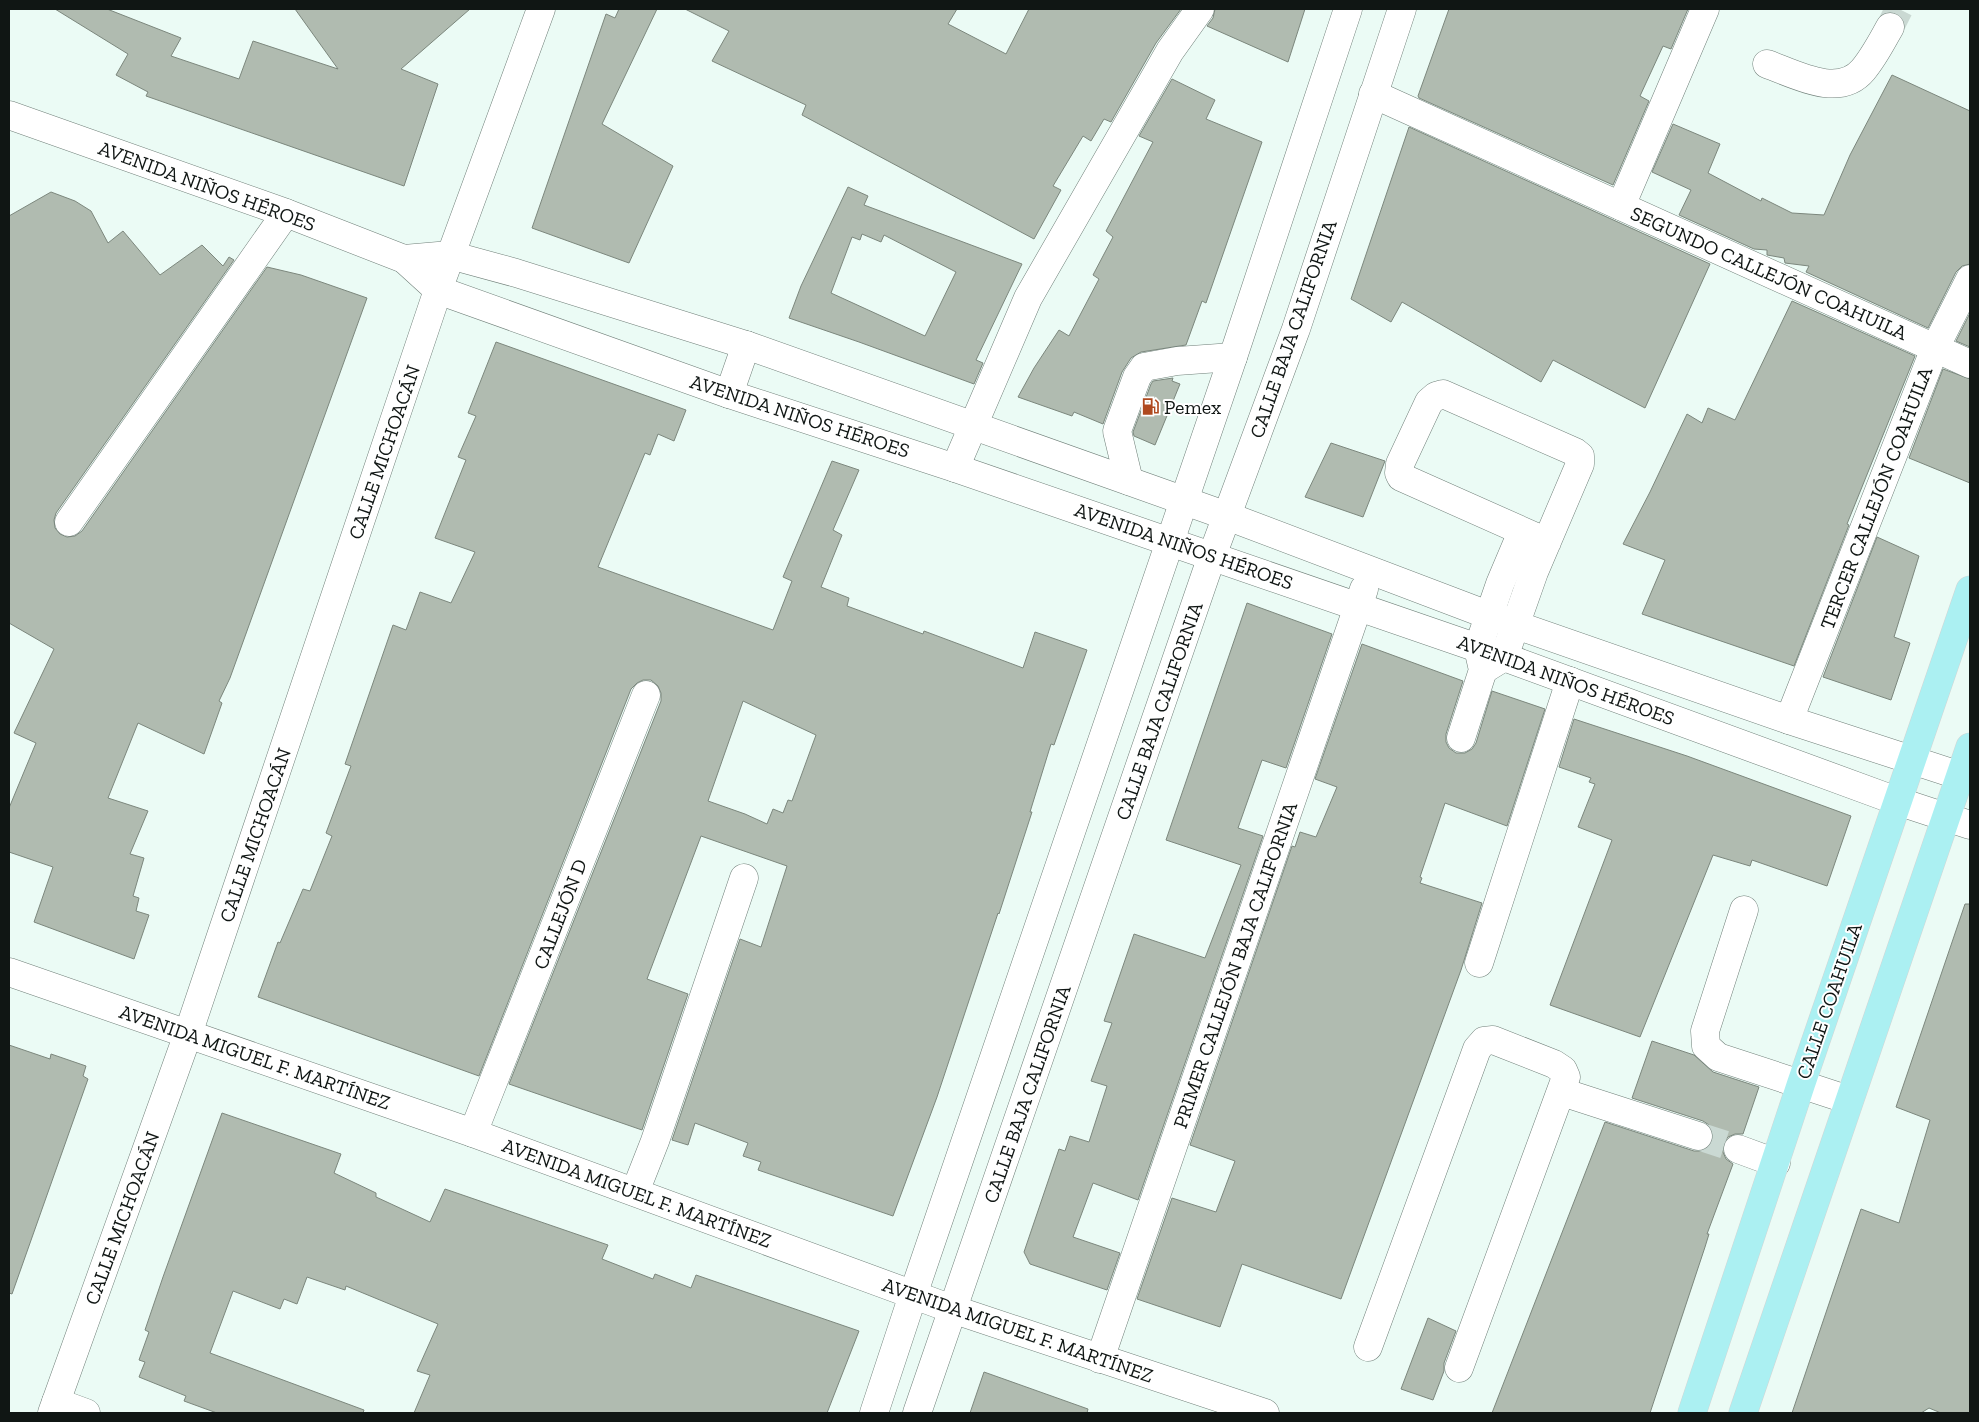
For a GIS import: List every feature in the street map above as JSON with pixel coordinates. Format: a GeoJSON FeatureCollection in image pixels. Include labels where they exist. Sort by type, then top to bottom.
{"type":"FeatureCollection","features":[{"type":"Feature","properties":{"kind":"main road","name":"CALLE COAHUILA"},"geometry":{"type":"LineString","coordinates":[[1692,1413],[1801,1084],[1970,590]]}},
{"type":"Feature","properties":{"kind":"main road"},"geometry":{"type":"LineString","coordinates":[[1743,1413],[1849,1100],[1958,821],[1970,747]]}},
{"type":"Feature","properties":{"kind":"street","name":"CALLE MICHOACÁN"},"geometry":{"type":"LineString","coordinates":[[54,1408],[188,1034],[450,255],[542,9]]}},
{"type":"Feature","properties":{"kind":"street"},"geometry":{"type":"LineString","coordinates":[[955,468],[1028,298],[1170,51],[1200,9]]}},
{"type":"Feature","properties":{"kind":"street"},"geometry":{"type":"LineString","coordinates":[[874,1413],[1169,540],[1233,357],[1348,9]]}},
{"type":"Feature","properties":{"kind":"street","name":"CALLE BAJA CALIFORNIA"},"geometry":{"type":"LineString","coordinates":[[917,1413],[1212,556],[1296,329],[1402,9]]}},
{"type":"Feature","properties":{"kind":"street","name":"SEGUNDO CALLEJÓN COAHUILA"},"geometry":{"type":"LineString","coordinates":[[1621,206],[1704,9]]}},
{"type":"Feature","properties":{"kind":"street"},"geometry":{"type":"LineString","coordinates":[[1767,64],[1820,84],[1846,82],[1862,72],[1890,27]]}},
{"type":"Feature","properties":{"kind":"street","name":"SEGUNDO CALLEJÓN COAHUILA"},"geometry":{"type":"LineString","coordinates":[[1373,94],[1970,364]]}},
{"type":"Feature","properties":{"kind":"street","name":"AVENIDA NIÑOS HÉROES"},"geometry":{"type":"LineString","coordinates":[[9,115],[286,213],[404,259],[438,290],[728,394],[1169,540],[1358,607],[1488,658],[1570,681],[1897,801],[1958,821]]}},
{"type":"Feature","properties":{"kind":"street"},"geometry":{"type":"LineString","coordinates":[[69,522],[286,213]]}},
{"type":"Feature","properties":{"kind":"street","name":"AVENIDA NIÑOS HÉROES"},"geometry":{"type":"LineString","coordinates":[[404,259],[450,255],[516,273],[746,345],[1227,516],[1489,616],[1789,720],[1965,778]]}},
{"type":"Feature","properties":{"kind":"street","name":"TERCER CALLEJÓN COAHUILA"},"geometry":{"type":"LineString","coordinates":[[1789,720],[1935,348],[1970,278]]}},
{"type":"Feature","properties":{"kind":"street"},"geometry":{"type":"LineString","coordinates":[[728,394],[746,345]]}},
{"type":"Feature","properties":{"kind":"street"},"geometry":{"type":"LineString","coordinates":[[1129,481],[1117,431],[1136,377],[1144,367],[1177,360],[1233,357]]}},
{"type":"Feature","properties":{"kind":"street"},"geometry":{"type":"LineString","coordinates":[[1488,658],[1515,625],[1531,580],[1580,464],[1580,456],[1575,452],[1444,394],[1436,396],[1429,402],[1400,464],[1399,473],[1401,477],[1547,542]]}},
{"type":"Feature","properties":{"kind":"street"},"geometry":{"type":"LineString","coordinates":[[1461,738],[1488,658],[1489,616],[1522,532]]}},
{"type":"Feature","properties":{"kind":"street","name":"PRIMER CALLEJÓN BAJA CALIFORNIA"},"geometry":{"type":"LineString","coordinates":[[1100,1359],[1370,571]]}},
{"type":"Feature","properties":{"kind":"street"},"geometry":{"type":"LineString","coordinates":[[1479,963],[1570,681]]}},
{"type":"Feature","properties":{"kind":"street","name":"CALLEJÓN D"},"geometry":{"type":"LineString","coordinates":[[473,1133],[646,695]]}},
{"type":"Feature","properties":{"kind":"street"},"geometry":{"type":"LineString","coordinates":[[635,1192],[655,1141],[744,878]]}},
{"type":"Feature","properties":{"kind":"street"},"geometry":{"type":"LineString","coordinates":[[1744,910],[1705,1031],[1706,1046],[1718,1057],[1849,1100]]}},
{"type":"Feature","properties":{"kind":"street","name":"AVENIDA MIGUEL F. MARTÍNEZ"},"geometry":{"type":"LineString","coordinates":[[9,972],[473,1133],[952,1309],[1265,1413]]}},
{"type":"Feature","properties":{"kind":"street"},"geometry":{"type":"LineString","coordinates":[[1368,1347],[1477,1049],[1484,1041],[1493,1040],[1554,1064],[1563,1070],[1566,1077],[1459,1368]]}},
{"type":"Feature","properties":{"kind":"street"},"geometry":{"type":"LineString","coordinates":[[1562,1092],[1698,1136]]}},
{"type":"Feature","properties":{"kind":"street"},"geometry":{"type":"LineString","coordinates":[[1738,1150],[1776,1163]]}},
{"type":"Feature","properties":{"kind":"street"},"geometry":{"type":"LineString","coordinates":[[54,1408],[86,1413]]}},
{"type":"Feature","properties":{"kind":"building"},"geometry":{"type":"Polygon","coordinates":[[[55,9],[107,9],[181,38],[171,56],[239,79],[253,41],[338,69],[295,9],[470,9],[401,69],[438,84],[404,186],[146,96],[148,92],[116,75],[128,54],[55,9]]]}},
{"type":"Feature","properties":{"kind":"building"},"geometry":{"type":"Polygon","coordinates":[[[619,9],[657,9],[602,124],[673,166],[629,263],[532,228],[606,14],[615,18],[619,9]]]}},
{"type":"Feature","properties":{"kind":"building"},"geometry":{"type":"Polygon","coordinates":[[[685,9],[957,9],[948,24],[1006,54],[1029,9],[1181,9],[1156,43],[1111,122],[1104,119],[1091,141],[1083,136],[1053,186],[1061,190],[1034,239],[802,115],[806,105],[712,61],[729,31],[685,9]]]}},
{"type":"Feature","properties":{"kind":"building"},"geometry":{"type":"Polygon","coordinates":[[[1215,9],[1305,9],[1288,62],[1207,26],[1213,18],[1215,9]]]}},
{"type":"Feature","properties":{"kind":"building"},"geometry":{"type":"Polygon","coordinates":[[[1449,9],[1688,9],[1671,49],[1663,46],[1640,96],[1649,101],[1613,185],[1419,98],[1418,96],[1449,9]]]}},
{"type":"Feature","properties":{"kind":"building"},"geometry":{"type":"Polygon","coordinates":[[[1892,75],[1970,111],[1970,264],[1962,266],[1956,272],[1928,328],[1806,272],[1809,266],[1785,263],[1784,258],[1767,255],[1767,250],[1754,249],[1679,215],[1691,190],[1652,172],[1673,124],[1720,144],[1708,173],[1761,201],[1762,198],[1792,213],[1824,215],[1850,155],[1892,75]]]}},
{"type":"Feature","properties":{"kind":"building"},"geometry":{"type":"Polygon","coordinates":[[[1172,79],[1215,100],[1206,119],[1262,142],[1206,303],[1202,301],[1186,345],[1141,352],[1131,358],[1122,372],[1103,424],[1074,412],[1072,416],[1018,397],[1059,330],[1069,336],[1099,279],[1093,275],[1113,237],[1106,231],[1153,142],[1139,136],[1172,79]]]}},
{"type":"Feature","properties":{"kind":"building"},"geometry":{"type":"Polygon","coordinates":[[[1409,127],[1710,264],[1645,408],[1553,360],[1541,382],[1402,302],[1391,322],[1351,299],[1409,127]]]}},
{"type":"Feature","properties":{"kind":"building"},"geometry":{"type":"Polygon","coordinates":[[[848,187],[868,196],[864,205],[1022,264],[976,360],[983,363],[974,384],[789,318],[801,286],[848,187]],[[862,234],[860,240],[852,237],[831,293],[925,336],[956,272],[884,235],[881,242],[862,234]]]}},
{"type":"Feature","properties":{"kind":"building"},"geometry":{"type":"Polygon","coordinates":[[[51,192],[75,201],[91,211],[108,243],[123,231],[160,275],[202,245],[223,266],[229,257],[234,260],[56,513],[54,520],[55,528],[60,534],[67,537],[75,536],[82,531],[267,267],[301,275],[367,298],[230,678],[219,701],[222,703],[204,754],[138,723],[108,798],[148,811],[130,854],[144,858],[133,896],[139,898],[136,911],[149,915],[134,959],[34,922],[53,867],[9,852],[9,808],[36,743],[14,733],[54,649],[9,623],[9,216],[51,192]]]}},
{"type":"Feature","properties":{"kind":"building"},"geometry":{"type":"Polygon","coordinates":[[[1792,301],[1915,356],[1847,524],[1849,525],[1794,666],[1642,614],[1665,560],[1623,544],[1687,414],[1702,423],[1708,408],[1735,420],[1792,301]]]}},
{"type":"Feature","properties":{"kind":"building"},"geometry":{"type":"Polygon","coordinates":[[[1970,313],[1970,347],[1956,341],[1970,313]]]}},
{"type":"Feature","properties":{"kind":"building"},"geometry":{"type":"Polygon","coordinates":[[[496,342],[686,410],[674,441],[658,434],[650,455],[645,453],[598,567],[773,630],[792,581],[783,577],[832,461],[859,470],[833,530],[842,535],[821,587],[849,598],[847,606],[923,634],[924,631],[1023,668],[1035,632],[1087,650],[1054,745],[1051,744],[1030,812],[1032,812],[999,914],[937,1097],[893,1216],[758,1170],[761,1162],[743,1156],[748,1143],[695,1123],[688,1145],[672,1140],[740,939],[761,947],[787,866],[701,836],[647,979],[688,994],[642,1130],[509,1084],[661,701],[661,693],[658,686],[651,680],[643,680],[631,689],[479,1076],[258,997],[278,942],[280,943],[303,889],[310,891],[332,836],[326,833],[351,766],[345,764],[393,625],[406,630],[420,592],[451,603],[475,552],[435,538],[466,460],[458,457],[476,416],[468,413],[496,342]],[[743,701],[708,801],[767,824],[773,809],[783,813],[788,800],[792,801],[816,735],[743,701]]]}},
{"type":"Feature","properties":{"kind":"building"},"geometry":{"type":"Polygon","coordinates":[[[1943,369],[1970,379],[1970,483],[1909,458],[1943,369]]]}},
{"type":"Feature","properties":{"kind":"building","name":"Pemex"},"geometry":{"type":"Polygon","coordinates":[[[1173,378],[1172,381],[1180,384],[1155,445],[1134,436],[1133,432],[1153,381],[1173,378]]]}},
{"type":"Feature","properties":{"kind":"building"},"geometry":{"type":"Polygon","coordinates":[[[1331,443],[1385,461],[1363,517],[1305,497],[1331,443]]]}},
{"type":"Feature","properties":{"kind":"building"},"geometry":{"type":"Polygon","coordinates":[[[1877,537],[1919,556],[1894,637],[1910,643],[1891,700],[1823,677],[1877,537]]]}},
{"type":"Feature","properties":{"kind":"building"},"geometry":{"type":"Polygon","coordinates":[[[1247,603],[1332,634],[1286,768],[1262,760],[1238,828],[1263,836],[1138,1200],[1093,1183],[1073,1237],[1120,1253],[1107,1290],[1030,1264],[1024,1252],[1059,1149],[1065,1151],[1070,1136],[1089,1142],[1107,1086],[1091,1081],[1112,1023],[1104,1021],[1134,934],[1205,958],[1241,865],[1166,840],[1247,603]]]}},
{"type":"Feature","properties":{"kind":"building"},"geometry":{"type":"Polygon","coordinates":[[[1362,644],[1463,681],[1446,734],[1446,742],[1449,748],[1456,753],[1465,753],[1472,749],[1476,743],[1492,691],[1545,709],[1507,826],[1445,803],[1420,877],[1422,878],[1420,883],[1482,903],[1461,970],[1341,1299],[1242,1264],[1220,1327],[1137,1299],[1172,1198],[1216,1212],[1235,1161],[1190,1145],[1292,846],[1295,847],[1300,832],[1316,837],[1337,787],[1315,779],[1362,644]]]}},
{"type":"Feature","properties":{"kind":"building"},"geometry":{"type":"Polygon","coordinates":[[[1574,719],[1687,756],[1851,816],[1827,886],[1752,860],[1750,866],[1713,855],[1640,1037],[1550,1005],[1612,840],[1578,827],[1595,784],[1589,782],[1591,778],[1559,767],[1574,719]]]}},
{"type":"Feature","properties":{"kind":"building"},"geometry":{"type":"Polygon","coordinates":[[[1965,904],[1970,904],[1970,1413],[1941,1413],[1929,1408],[1921,1413],[1792,1413],[1861,1209],[1899,1223],[1930,1120],[1896,1107],[1965,904]]]}},
{"type":"Feature","properties":{"kind":"building"},"geometry":{"type":"Polygon","coordinates":[[[1652,1041],[1694,1055],[1713,1072],[1759,1087],[1743,1134],[1735,1134],[1728,1137],[1723,1144],[1723,1152],[1726,1159],[1733,1164],[1707,1234],[1709,1234],[1705,1247],[1650,1413],[1492,1413],[1605,1122],[1694,1151],[1702,1151],[1708,1148],[1713,1141],[1713,1132],[1709,1125],[1703,1121],[1632,1098],[1652,1041]]]}},
{"type":"Feature","properties":{"kind":"building"},"geometry":{"type":"Polygon","coordinates":[[[9,1045],[50,1059],[51,1054],[86,1066],[83,1076],[88,1079],[12,1294],[9,1293],[9,1045]]]}},
{"type":"Feature","properties":{"kind":"building"},"geometry":{"type":"Polygon","coordinates":[[[222,1113],[341,1154],[334,1173],[376,1193],[376,1197],[430,1222],[445,1189],[608,1245],[602,1259],[653,1279],[655,1274],[691,1288],[696,1275],[859,1331],[827,1413],[414,1413],[430,1375],[417,1371],[438,1324],[346,1286],[345,1290],[307,1277],[297,1304],[284,1299],[280,1309],[233,1291],[210,1353],[364,1410],[363,1413],[217,1413],[184,1401],[186,1396],[139,1377],[145,1362],[139,1360],[149,1332],[145,1330],[222,1113]]]}},
{"type":"Feature","properties":{"kind":"building"},"geometry":{"type":"Polygon","coordinates":[[[1428,1318],[1456,1331],[1433,1400],[1401,1389],[1428,1318]]]}},
{"type":"Feature","properties":{"kind":"building"},"geometry":{"type":"Polygon","coordinates":[[[984,1372],[1088,1409],[1087,1413],[970,1413],[984,1372]]]}},
{"type":"Feature","properties":{"kind":"tunnel"},"geometry":{"type":"LineString","coordinates":[[1890,27],[1899,9]]}},
{"type":"Feature","properties":{"kind":"tunnel"},"geometry":{"type":"LineString","coordinates":[[1698,1136],[1738,1149]]}},
{"type":"Feature","properties":{"kind":"place","name":"Pemex"},"geometry":{"type":"Point","coordinates":[1150,407]}}]}
